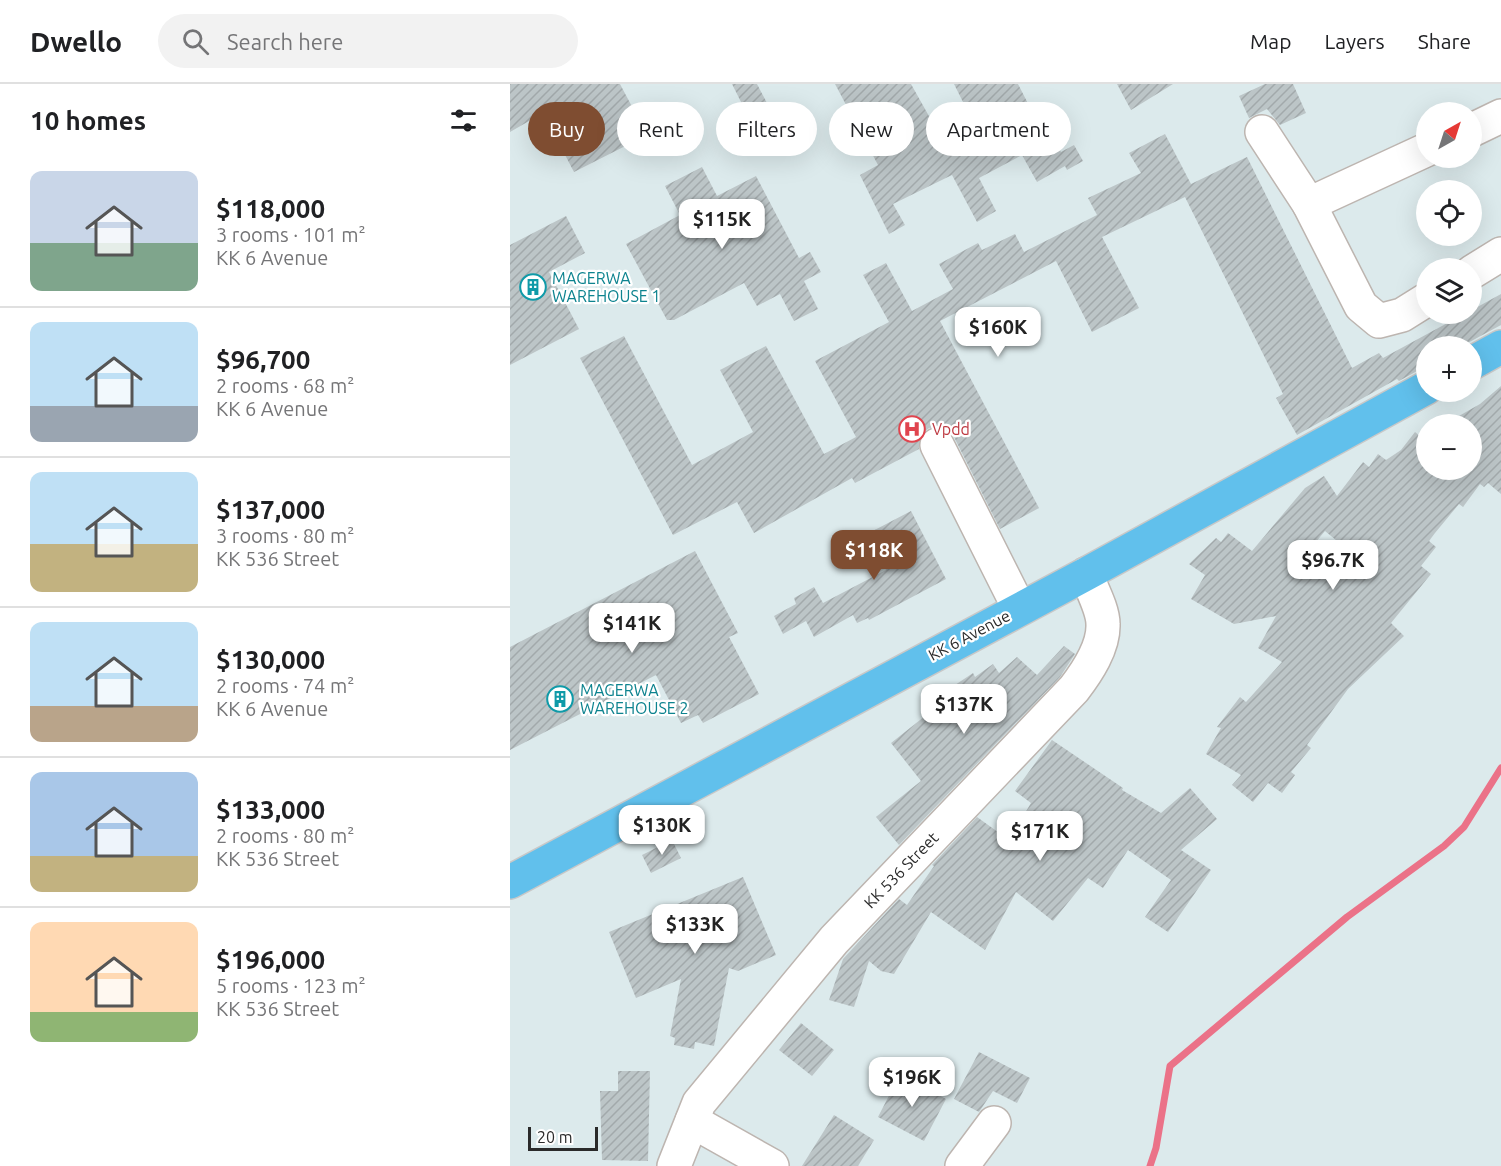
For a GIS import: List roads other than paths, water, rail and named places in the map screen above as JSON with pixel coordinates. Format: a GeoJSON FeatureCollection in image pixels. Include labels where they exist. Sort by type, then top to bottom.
{"type":"FeatureCollection","features":[{"type":"Feature","properties":{"kind":"main road"},"geometry":{"type":"LineString","coordinates":[[1482,357],[1501,347]]}},
{"type":"Feature","properties":{"kind":"main road","name":"KK 6 Avenue"},"geometry":{"type":"LineString","coordinates":[[510,882],[1086,574],[1416,393]]}},
{"type":"Feature","properties":{"kind":"street"},"geometry":{"type":"LineString","coordinates":[[1482,125],[1501,116]]}},
{"type":"Feature","properties":{"kind":"street"},"geometry":{"type":"LineString","coordinates":[[1262,132],[1309,204],[1361,306],[1379,321],[1402,315],[1416,306]]}},
{"type":"Feature","properties":{"kind":"street"},"geometry":{"type":"LineString","coordinates":[[1309,204],[1416,155]]}},
{"type":"Feature","properties":{"kind":"street"},"geometry":{"type":"LineString","coordinates":[[1482,266],[1501,254]]}},
{"type":"Feature","properties":{"kind":"street"},"geometry":{"type":"LineString","coordinates":[[937,445],[1019,608]]}},
{"type":"Feature","properties":{"kind":"street","name":"KK 536 Street"},"geometry":{"type":"LineString","coordinates":[[674,1166],[699,1103],[834,940],[1074,689],[1087,672],[1100,645],[1104,623],[1086,574]]}},
{"type":"Feature","properties":{"kind":"street"},"geometry":{"type":"LineString","coordinates":[[692,1121],[772,1166]]}},
{"type":"Feature","properties":{"kind":"street"},"geometry":{"type":"LineString","coordinates":[[962,1166],[994,1123]]}},
{"type":"Feature","properties":{"kind":"waterway"},"geometry":{"type":"LineString","coordinates":[[1150,1166],[1156,1148],[1170,1066],[1347,917],[1444,846],[1464,827],[1501,768]]}},
{"type":"Feature","properties":{"kind":"place","name":"MAGERWA WAREHOUSE 1"},"geometry":{"type":"Point","coordinates":[533,287]}},
{"type":"Feature","properties":{"kind":"place","name":"Vpdd"},"geometry":{"type":"Point","coordinates":[912,429]}},
{"type":"Feature","properties":{"kind":"place","name":"MAGERWA WAREHOUSE 2"},"geometry":{"type":"Point","coordinates":[560,699]}}]}
